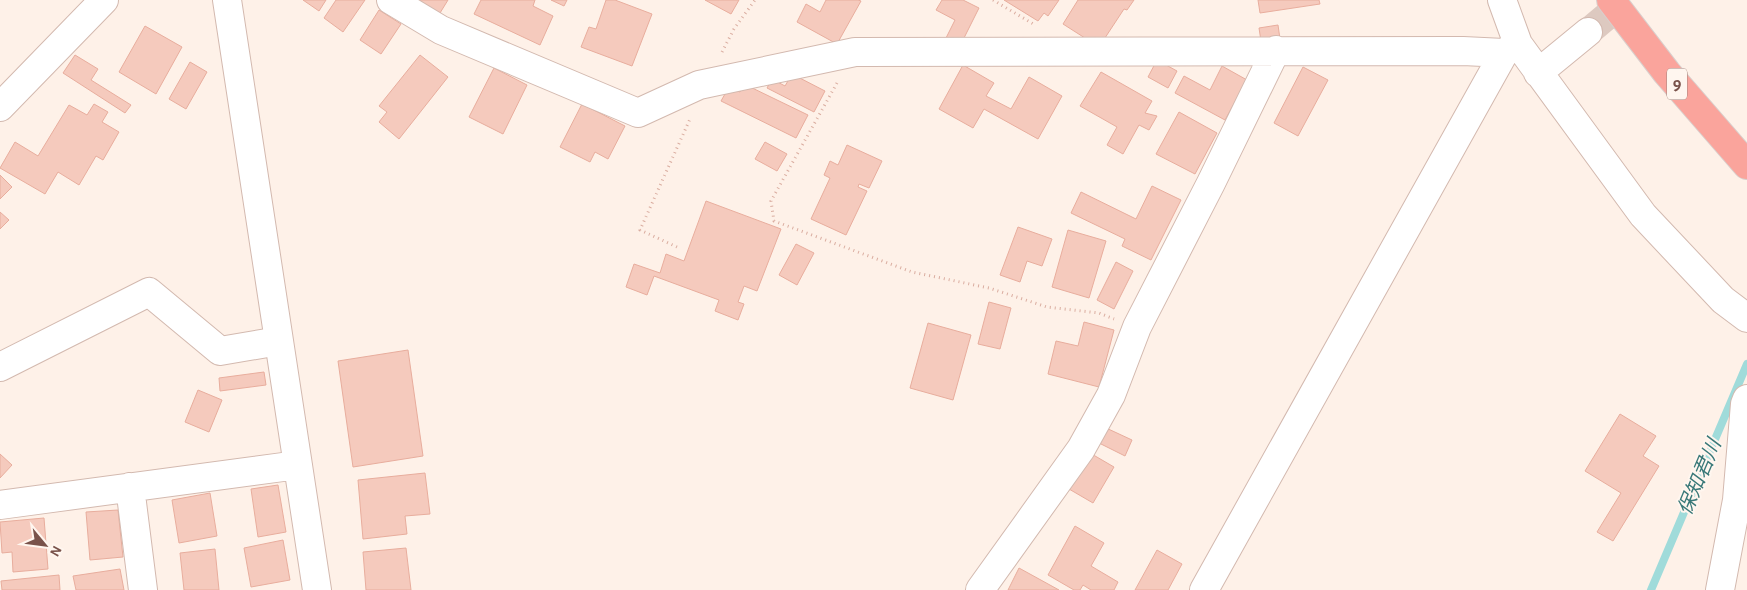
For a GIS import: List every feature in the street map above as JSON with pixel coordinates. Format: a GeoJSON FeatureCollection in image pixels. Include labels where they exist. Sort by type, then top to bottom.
{"type":"FeatureCollection","features":[{"type":"Feature","properties":{"kind":"highway","name":"9"},"geometry":{"type":"LineString","coordinates":[[1611,0],[1667,73],[1747,165]]}},
{"type":"Feature","properties":{"kind":"street"},"geometry":{"type":"LineString","coordinates":[[4,92],[104,0]]}},
{"type":"Feature","properties":{"kind":"street"},"geometry":{"type":"LineString","coordinates":[[227,0],[316,590]]}},
{"type":"Feature","properties":{"kind":"street"},"geometry":{"type":"LineString","coordinates":[[391,0],[441,30],[638,113],[698,84],[855,52],[1463,51],[1511,48]]}},
{"type":"Feature","properties":{"kind":"street"},"geometry":{"type":"LineString","coordinates":[[1502,0],[1511,48],[1538,73],[1643,215],[1723,300],[1747,318]]}},
{"type":"Feature","properties":{"kind":"street"},"geometry":{"type":"LineString","coordinates":[[1538,73],[1588,32]]}},
{"type":"Feature","properties":{"kind":"street"},"geometry":{"type":"LineString","coordinates":[[1204,590],[1511,48]]}},
{"type":"Feature","properties":{"kind":"street"},"geometry":{"type":"LineString","coordinates":[[980,590],[1081,449],[1111,395],[1136,327],[1211,184],[1276,50]]}},
{"type":"Feature","properties":{"kind":"street"},"geometry":{"type":"LineString","coordinates":[[0,368],[149,292],[220,351],[279,341]]}},
{"type":"Feature","properties":{"kind":"street"},"geometry":{"type":"LineString","coordinates":[[1720,590],[1738,500],[1745,404],[1747,399]]}},
{"type":"Feature","properties":{"kind":"street"},"geometry":{"type":"LineString","coordinates":[[0,505],[298,465]]}},
{"type":"Feature","properties":{"kind":"street"},"geometry":{"type":"LineString","coordinates":[[130,487],[143,590]]}},
{"type":"Feature","properties":{"kind":"path"},"geometry":{"type":"LineString","coordinates":[[678,246],[640,230],[706,83],[734,29],[755,0]]}},
{"type":"Feature","properties":{"kind":"path"},"geometry":{"type":"LineString","coordinates":[[855,52],[771,201],[774,221],[912,272],[989,288],[1047,307],[1099,313],[1136,327]]}},
{"type":"Feature","properties":{"kind":"building"},"geometry":{"type":"Polygon","coordinates":[[[303,0],[326,0],[319,11],[303,0]]]}},
{"type":"Feature","properties":{"kind":"building"},"geometry":{"type":"Polygon","coordinates":[[[336,0],[365,0],[343,32],[324,18],[336,0]]]}},
{"type":"Feature","properties":{"kind":"building"},"geometry":{"type":"Polygon","coordinates":[[[416,0],[448,0],[440,13],[416,0]]]}},
{"type":"Feature","properties":{"kind":"building"},"geometry":{"type":"Polygon","coordinates":[[[481,0],[535,0],[533,6],[553,16],[540,45],[474,14],[481,0]]]}},
{"type":"Feature","properties":{"kind":"building"},"geometry":{"type":"Polygon","coordinates":[[[551,0],[567,0],[564,6],[551,0]]]}},
{"type":"Feature","properties":{"kind":"building"},"geometry":{"type":"Polygon","coordinates":[[[606,0],[615,0],[652,14],[632,66],[581,47],[589,27],[596,29],[606,0]]]}},
{"type":"Feature","properties":{"kind":"building"},"geometry":{"type":"Polygon","coordinates":[[[705,0],[739,0],[731,14],[705,0]]]}},
{"type":"Feature","properties":{"kind":"building"},"geometry":{"type":"Polygon","coordinates":[[[826,0],[861,1],[837,44],[797,22],[806,4],[820,12],[826,0]]]}},
{"type":"Feature","properties":{"kind":"building"},"geometry":{"type":"Polygon","coordinates":[[[942,0],[963,0],[979,8],[959,48],[945,40],[955,20],[936,10],[942,0]]]}},
{"type":"Feature","properties":{"kind":"building"},"geometry":{"type":"Polygon","coordinates":[[[1004,0],[1059,0],[1048,16],[1044,13],[1038,21],[1004,0]]]}},
{"type":"Feature","properties":{"kind":"building"},"geometry":{"type":"Polygon","coordinates":[[[1078,0],[1134,0],[1127,10],[1124,9],[1099,47],[1063,24],[1078,0]]]}},
{"type":"Feature","properties":{"kind":"building"},"geometry":{"type":"Polygon","coordinates":[[[1258,0],[1319,0],[1320,4],[1260,13],[1258,0]]]}},
{"type":"Feature","properties":{"kind":"building"},"geometry":{"type":"Polygon","coordinates":[[[379,10],[401,24],[381,54],[360,40],[379,10]]]}},
{"type":"Feature","properties":{"kind":"building"},"geometry":{"type":"Polygon","coordinates":[[[1278,25],[1280,39],[1261,41],[1259,28],[1278,25]]]}},
{"type":"Feature","properties":{"kind":"building"},"geometry":{"type":"Polygon","coordinates":[[[145,26],[182,47],[156,94],[119,72],[145,26]]]}},
{"type":"Feature","properties":{"kind":"building"},"geometry":{"type":"Polygon","coordinates":[[[75,55],[98,69],[91,80],[131,105],[125,113],[63,73],[75,55]]]}},
{"type":"Feature","properties":{"kind":"building"},"geometry":{"type":"Polygon","coordinates":[[[420,55],[448,77],[399,139],[379,122],[387,112],[379,106],[420,55]]]}},
{"type":"Feature","properties":{"kind":"building"},"geometry":{"type":"Polygon","coordinates":[[[1157,60],[1177,71],[1168,88],[1148,77],[1157,60]]]}},
{"type":"Feature","properties":{"kind":"building"},"geometry":{"type":"Polygon","coordinates":[[[190,62],[207,72],[186,109],[169,99],[190,62]]]}},
{"type":"Feature","properties":{"kind":"building"},"geometry":{"type":"Polygon","coordinates":[[[963,65],[994,83],[986,96],[1011,109],[1029,77],[1062,96],[1038,139],[984,109],[973,128],[939,109],[963,65]]]}},
{"type":"Feature","properties":{"kind":"building"},"geometry":{"type":"Polygon","coordinates":[[[1222,66],[1247,80],[1225,120],[1175,93],[1184,76],[1210,90],[1222,66]]]}},
{"type":"Feature","properties":{"kind":"building"},"geometry":{"type":"Polygon","coordinates":[[[1303,67],[1328,80],[1298,136],[1274,123],[1303,67]]]}},
{"type":"Feature","properties":{"kind":"building"},"geometry":{"type":"Polygon","coordinates":[[[494,68],[527,85],[503,134],[469,117],[494,68]]]}},
{"type":"Feature","properties":{"kind":"building"},"geometry":{"type":"Polygon","coordinates":[[[1101,72],[1152,101],[1145,113],[1157,116],[1149,130],[1139,125],[1123,154],[1107,145],[1117,127],[1080,106],[1101,72]]]}},
{"type":"Feature","properties":{"kind":"building"},"geometry":{"type":"Polygon","coordinates":[[[792,74],[825,91],[814,112],[767,88],[772,79],[785,86],[792,74]]]}},
{"type":"Feature","properties":{"kind":"building"},"geometry":{"type":"Polygon","coordinates":[[[744,84],[808,115],[796,138],[721,101],[729,87],[740,92],[744,84]]]}},
{"type":"Feature","properties":{"kind":"building"},"geometry":{"type":"Polygon","coordinates":[[[94,104],[108,112],[102,122],[119,132],[103,160],[96,156],[79,185],[58,172],[45,194],[0,168],[15,142],[38,156],[69,105],[87,115],[94,104]]]}},
{"type":"Feature","properties":{"kind":"building"},"geometry":{"type":"Polygon","coordinates":[[[582,104],[625,126],[608,159],[595,152],[590,162],[560,147],[582,104]]]}},
{"type":"Feature","properties":{"kind":"building"},"geometry":{"type":"Polygon","coordinates":[[[1179,112],[1217,133],[1195,174],[1156,154],[1179,112]]]}},
{"type":"Feature","properties":{"kind":"building"},"geometry":{"type":"Polygon","coordinates":[[[765,142],[787,154],[777,171],[755,159],[765,142]]]}},
{"type":"Feature","properties":{"kind":"building"},"geometry":{"type":"Polygon","coordinates":[[[847,145],[882,161],[869,188],[859,184],[858,187],[867,191],[846,235],[811,219],[830,178],[824,175],[830,161],[838,165],[847,145]]]}},
{"type":"Feature","properties":{"kind":"building"},"geometry":{"type":"Polygon","coordinates":[[[0,175],[12,187],[0,199],[0,175]]]}},
{"type":"Feature","properties":{"kind":"building"},"geometry":{"type":"Polygon","coordinates":[[[1152,186],[1181,200],[1151,260],[1122,246],[1125,239],[1071,213],[1081,192],[1136,219],[1152,186]]]}},
{"type":"Feature","properties":{"kind":"building"},"geometry":{"type":"Polygon","coordinates":[[[706,201],[781,229],[757,291],[744,286],[738,302],[744,304],[738,320],[715,311],[719,300],[654,276],[647,295],[626,287],[634,264],[660,273],[666,254],[684,261],[706,201]]]}},
{"type":"Feature","properties":{"kind":"building"},"geometry":{"type":"Polygon","coordinates":[[[0,212],[9,220],[0,229],[0,212]]]}},
{"type":"Feature","properties":{"kind":"building"},"geometry":{"type":"Polygon","coordinates":[[[1018,227],[1052,239],[1042,266],[1027,261],[1020,282],[1000,275],[1018,227]]]}},
{"type":"Feature","properties":{"kind":"building"},"geometry":{"type":"Polygon","coordinates":[[[1068,230],[1106,241],[1089,298],[1052,287],[1068,230]]]}},
{"type":"Feature","properties":{"kind":"building"},"geometry":{"type":"Polygon","coordinates":[[[796,244],[814,253],[797,285],[779,275],[796,244]]]}},
{"type":"Feature","properties":{"kind":"building"},"geometry":{"type":"Polygon","coordinates":[[[1116,262],[1133,271],[1114,309],[1097,300],[1116,262]]]}},
{"type":"Feature","properties":{"kind":"building"},"geometry":{"type":"Polygon","coordinates":[[[989,302],[1011,308],[1000,349],[978,344],[989,302]]]}},
{"type":"Feature","properties":{"kind":"building"},"geometry":{"type":"Polygon","coordinates":[[[1084,322],[1114,330],[1099,387],[1048,374],[1056,341],[1078,346],[1084,322]]]}},
{"type":"Feature","properties":{"kind":"building"},"geometry":{"type":"Polygon","coordinates":[[[928,323],[971,335],[953,400],[910,388],[928,323]]]}},
{"type":"Feature","properties":{"kind":"building"},"geometry":{"type":"Polygon","coordinates":[[[408,350],[423,456],[353,467],[338,361],[408,350]]]}},
{"type":"Feature","properties":{"kind":"building"},"geometry":{"type":"Polygon","coordinates":[[[264,372],[266,385],[220,391],[219,378],[264,372]]]}},
{"type":"Feature","properties":{"kind":"building"},"geometry":{"type":"Polygon","coordinates":[[[198,390],[222,400],[209,432],[185,422],[198,390]]]}},
{"type":"Feature","properties":{"kind":"building"},"geometry":{"type":"Polygon","coordinates":[[[1620,414],[1656,436],[1643,456],[1659,466],[1613,541],[1597,532],[1621,493],[1585,471],[1620,414]]]}},
{"type":"Feature","properties":{"kind":"building"},"geometry":{"type":"Polygon","coordinates":[[[1104,427],[1132,440],[1125,456],[1097,442],[1104,427]]]}},
{"type":"Feature","properties":{"kind":"building"},"geometry":{"type":"Polygon","coordinates":[[[1090,453],[1114,467],[1093,503],[1069,489],[1090,453]]]}},
{"type":"Feature","properties":{"kind":"building"},"geometry":{"type":"Polygon","coordinates":[[[0,454],[12,465],[0,478],[0,454]]]}},
{"type":"Feature","properties":{"kind":"building"},"geometry":{"type":"Polygon","coordinates":[[[425,473],[430,514],[405,516],[407,534],[363,539],[358,480],[425,473]]]}},
{"type":"Feature","properties":{"kind":"building"},"geometry":{"type":"Polygon","coordinates":[[[278,485],[286,532],[258,537],[251,489],[278,485]]]}},
{"type":"Feature","properties":{"kind":"building"},"geometry":{"type":"Polygon","coordinates":[[[210,493],[217,536],[179,543],[172,500],[210,493]]]}},
{"type":"Feature","properties":{"kind":"building"},"geometry":{"type":"Polygon","coordinates":[[[118,510],[123,557],[90,560],[86,512],[118,510]]]}},
{"type":"Feature","properties":{"kind":"building"},"geometry":{"type":"Polygon","coordinates":[[[44,518],[48,569],[13,572],[12,552],[2,553],[0,522],[44,518]]]}},
{"type":"Feature","properties":{"kind":"building"},"geometry":{"type":"Polygon","coordinates":[[[1075,526],[1104,543],[1091,566],[1118,582],[1114,590],[1091,590],[1083,585],[1080,590],[1074,590],[1048,575],[1075,526]]]}},
{"type":"Feature","properties":{"kind":"building"},"geometry":{"type":"Polygon","coordinates":[[[283,540],[290,580],[251,587],[244,548],[283,540]]]}},
{"type":"Feature","properties":{"kind":"building"},"geometry":{"type":"Polygon","coordinates":[[[406,548],[411,590],[366,590],[363,552],[406,548]]]}},
{"type":"Feature","properties":{"kind":"building"},"geometry":{"type":"Polygon","coordinates":[[[215,549],[219,590],[184,590],[180,553],[215,549]]]}},
{"type":"Feature","properties":{"kind":"building"},"geometry":{"type":"Polygon","coordinates":[[[1157,550],[1182,564],[1168,590],[1135,590],[1157,550]]]}},
{"type":"Feature","properties":{"kind":"building"},"geometry":{"type":"Polygon","coordinates":[[[1019,568],[1059,590],[1008,590],[1019,568]]]}},
{"type":"Feature","properties":{"kind":"building"},"geometry":{"type":"Polygon","coordinates":[[[120,569],[124,590],[76,590],[73,576],[120,569]]]}},
{"type":"Feature","properties":{"kind":"building"},"geometry":{"type":"Polygon","coordinates":[[[59,575],[60,590],[2,590],[1,581],[59,575]]]}},
{"type":"Feature","properties":{"kind":"waterway","name":"保知君川"},"geometry":{"type":"LineString","coordinates":[[1651,590],[1747,364]]}},
{"type":"Feature","properties":{"kind":"tunnel"},"geometry":{"type":"LineString","coordinates":[[1588,32],[1626,0]]}}]}
